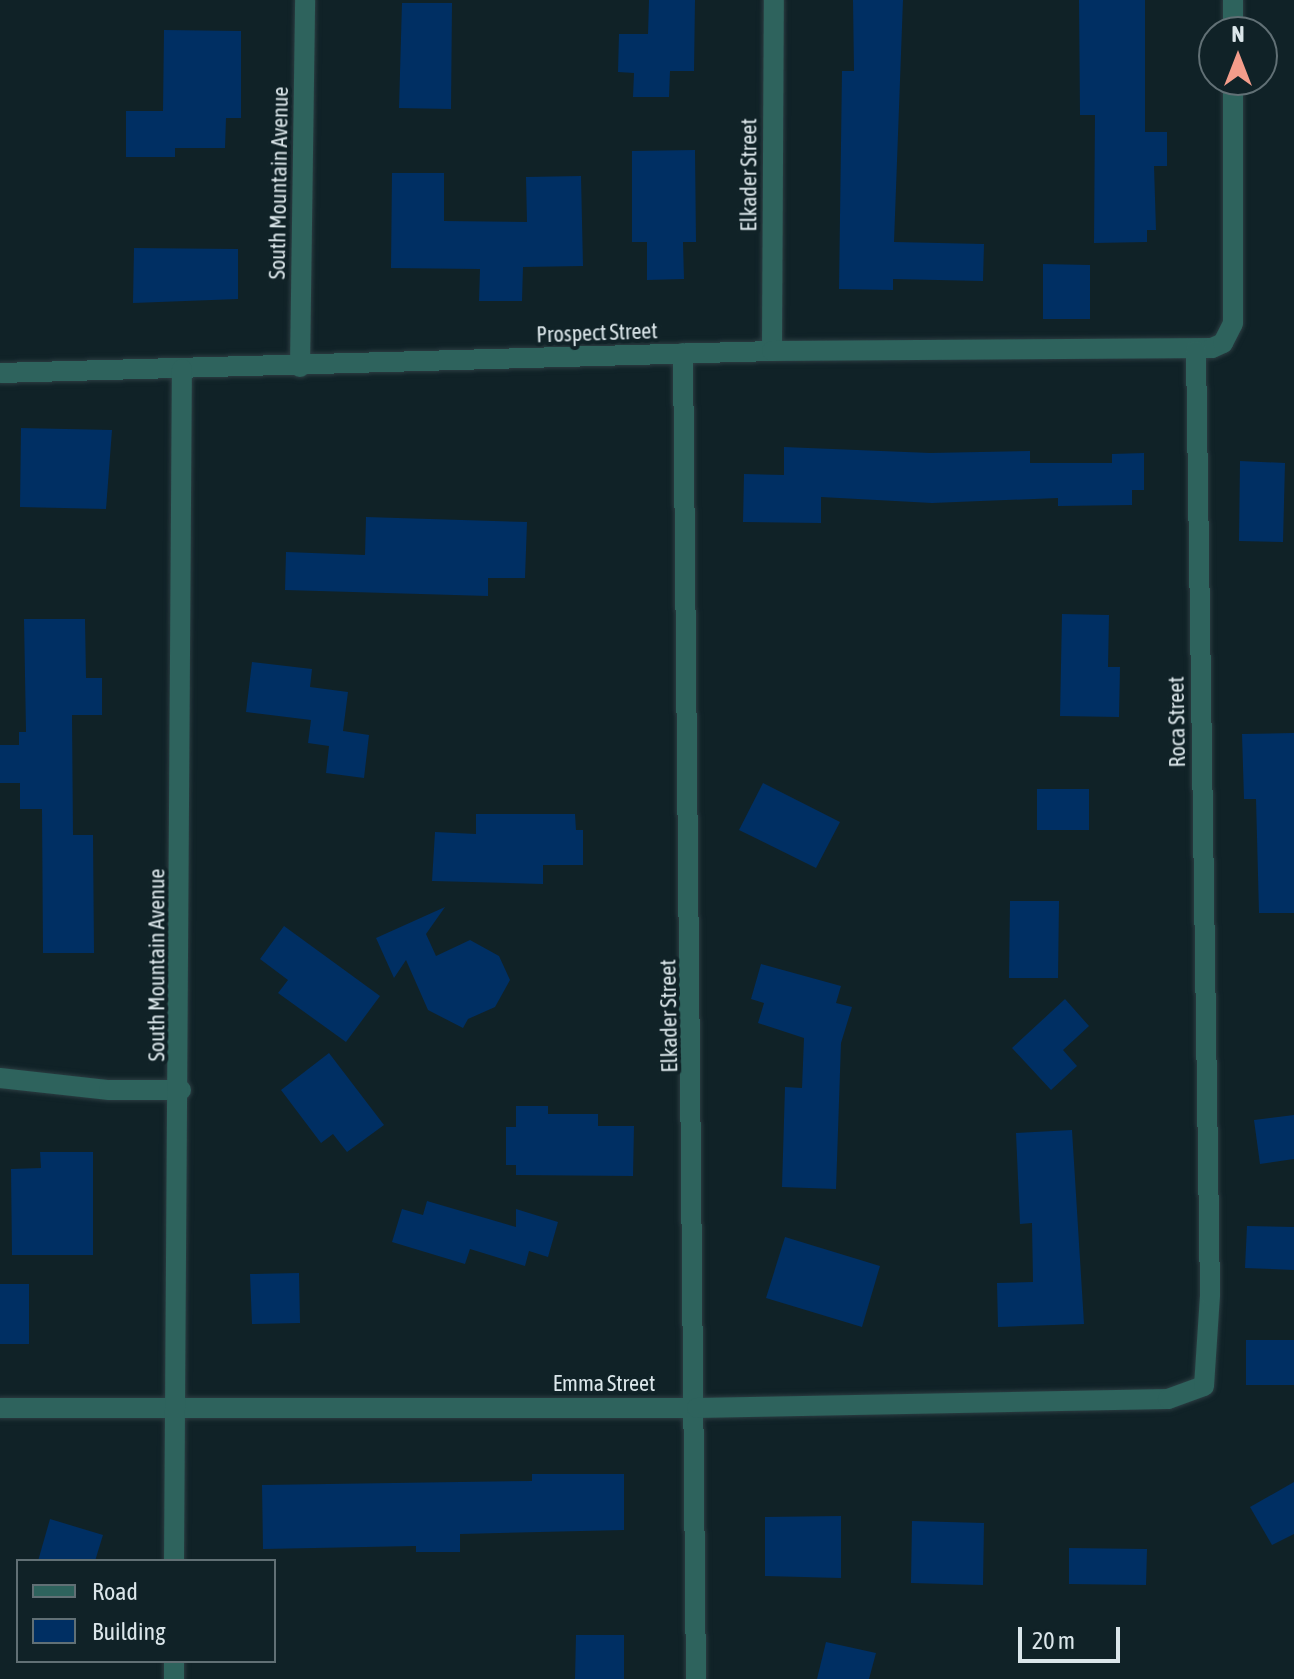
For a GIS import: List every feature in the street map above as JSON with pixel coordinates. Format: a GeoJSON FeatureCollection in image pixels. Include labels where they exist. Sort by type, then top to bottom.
{"type":"FeatureCollection","features":[{"type":"Feature","properties":{"kind":"street","name":"South Mountain Avenue"},"geometry":{"type":"LineString","coordinates":[[300,367],[305,0]]}},
{"type":"Feature","properties":{"kind":"street","name":"Elkader Street"},"geometry":{"type":"LineString","coordinates":[[772,351],[774,0]]}},
{"type":"Feature","properties":{"kind":"street"},"geometry":{"type":"LineString","coordinates":[[1196,351],[1223,343],[1233,323],[1233,96]]}},
{"type":"Feature","properties":{"kind":"street","name":"Prospect Street"},"geometry":{"type":"LineString","coordinates":[[0,373],[300,367],[772,351],[1196,351]]}},
{"type":"Feature","properties":{"kind":"street","name":"Roca Street"},"geometry":{"type":"LineString","coordinates":[[1196,351],[1210,1295],[1209,1369],[1204,1386]]}},
{"type":"Feature","properties":{"kind":"street","name":"Elkader Street"},"geometry":{"type":"LineString","coordinates":[[683,353],[697,1408],[696,1679]]}},
{"type":"Feature","properties":{"kind":"street","name":"South Mountain Avenue"},"geometry":{"type":"LineString","coordinates":[[174,1559],[181,1090],[182,369]]}},
{"type":"Feature","properties":{"kind":"street"},"geometry":{"type":"LineString","coordinates":[[0,1078],[109,1090],[181,1090]]}},
{"type":"Feature","properties":{"kind":"street","name":"Emma Street"},"geometry":{"type":"LineString","coordinates":[[0,1408],[697,1408],[1168,1399],[1204,1386]]}},
{"type":"Feature","properties":{"kind":"building"},"geometry":{"type":"Polygon","coordinates":[[[649,0],[695,0],[694,71],[670,71],[669,97],[633,97],[634,73],[618,72],[619,34],[648,34],[649,0]]]}},
{"type":"Feature","properties":{"kind":"building"},"geometry":{"type":"Polygon","coordinates":[[[853,0],[903,0],[894,242],[984,244],[983,281],[893,279],[893,290],[839,289],[842,71],[854,71],[853,0]]]}},
{"type":"Feature","properties":{"kind":"building"},"geometry":{"type":"Polygon","coordinates":[[[1079,0],[1145,0],[1145,132],[1167,132],[1167,166],[1154,166],[1156,230],[1147,230],[1147,242],[1094,243],[1095,115],[1080,115],[1079,0]]]}},
{"type":"Feature","properties":{"kind":"building"},"geometry":{"type":"Polygon","coordinates":[[[402,3],[452,3],[451,109],[399,108],[402,3]]]}},
{"type":"Feature","properties":{"kind":"building"},"geometry":{"type":"Polygon","coordinates":[[[164,30],[241,31],[241,118],[226,118],[225,148],[175,148],[175,157],[126,157],[126,111],[163,111],[164,30]]]}},
{"type":"Feature","properties":{"kind":"building"},"geometry":{"type":"Polygon","coordinates":[[[695,150],[696,242],[683,242],[684,279],[647,280],[647,242],[632,242],[632,151],[695,150]]]}},
{"type":"Feature","properties":{"kind":"building"},"geometry":{"type":"Polygon","coordinates":[[[392,173],[444,173],[444,221],[527,222],[526,177],[581,176],[583,266],[523,267],[522,301],[479,301],[480,269],[391,268],[392,173]]]}},
{"type":"Feature","properties":{"kind":"building"},"geometry":{"type":"Polygon","coordinates":[[[134,248],[238,249],[238,299],[133,303],[134,248]]]}},
{"type":"Feature","properties":{"kind":"building"},"geometry":{"type":"Polygon","coordinates":[[[1043,264],[1090,265],[1090,319],[1043,319],[1043,264]]]}},
{"type":"Feature","properties":{"kind":"building"},"geometry":{"type":"Polygon","coordinates":[[[21,428],[112,430],[106,509],[20,507],[21,428]]]}},
{"type":"Feature","properties":{"kind":"building"},"geometry":{"type":"Polygon","coordinates":[[[784,447],[930,453],[1030,451],[1030,463],[1112,463],[1112,454],[1144,453],[1144,490],[1132,490],[1132,505],[1058,506],[1058,498],[932,503],[821,497],[821,523],[743,522],[744,474],[784,475],[784,447]]]}},
{"type":"Feature","properties":{"kind":"building"},"geometry":{"type":"Polygon","coordinates":[[[1240,461],[1285,463],[1283,542],[1239,541],[1240,461]]]}},
{"type":"Feature","properties":{"kind":"building"},"geometry":{"type":"Polygon","coordinates":[[[366,517],[527,522],[525,578],[488,578],[488,596],[285,590],[286,552],[365,555],[366,517]]]}},
{"type":"Feature","properties":{"kind":"building"},"geometry":{"type":"Polygon","coordinates":[[[1062,614],[1109,615],[1108,667],[1120,667],[1119,717],[1060,716],[1062,614]]]}},
{"type":"Feature","properties":{"kind":"building"},"geometry":{"type":"Polygon","coordinates":[[[24,619],[85,619],[86,678],[102,678],[102,715],[72,715],[73,835],[93,835],[94,953],[43,953],[42,809],[20,809],[20,783],[0,783],[0,745],[19,745],[19,732],[26,732],[24,619]]]}},
{"type":"Feature","properties":{"kind":"building"},"geometry":{"type":"Polygon","coordinates":[[[252,662],[312,669],[310,687],[348,692],[343,731],[369,735],[364,778],[326,773],[329,746],[308,743],[311,720],[246,712],[252,662]]]}},
{"type":"Feature","properties":{"kind":"building"},"geometry":{"type":"Polygon","coordinates":[[[1294,733],[1294,913],[1259,913],[1256,799],[1244,799],[1242,734],[1294,733]]]}},
{"type":"Feature","properties":{"kind":"building"},"geometry":{"type":"Polygon","coordinates":[[[763,783],[840,822],[816,868],[739,830],[763,783]]]}},
{"type":"Feature","properties":{"kind":"building"},"geometry":{"type":"Polygon","coordinates":[[[1037,789],[1089,789],[1089,830],[1037,830],[1037,789]]]}},
{"type":"Feature","properties":{"kind":"building"},"geometry":{"type":"Polygon","coordinates":[[[476,814],[575,814],[576,830],[583,830],[583,865],[543,865],[543,884],[432,881],[435,832],[476,834],[476,814]]]}},
{"type":"Feature","properties":{"kind":"building"},"geometry":{"type":"Polygon","coordinates":[[[1010,901],[1059,901],[1058,978],[1009,978],[1010,901]]]}},
{"type":"Feature","properties":{"kind":"building"},"geometry":{"type":"Polygon","coordinates":[[[445,907],[426,934],[436,956],[470,940],[499,956],[510,980],[495,1007],[468,1019],[463,1028],[428,1010],[406,960],[394,978],[376,938],[445,907]]]}},
{"type":"Feature","properties":{"kind":"building"},"geometry":{"type":"Polygon","coordinates":[[[284,926],[380,996],[346,1042],[278,993],[288,980],[260,959],[284,926]]]}},
{"type":"Feature","properties":{"kind":"building"},"geometry":{"type":"Polygon","coordinates":[[[761,964],[841,986],[836,1003],[852,1007],[841,1043],[836,1189],[782,1187],[785,1087],[802,1088],[804,1038],[758,1023],[764,1003],[751,999],[761,964]]]}},
{"type":"Feature","properties":{"kind":"building"},"geometry":{"type":"Polygon","coordinates":[[[1065,999],[1089,1026],[1063,1050],[1077,1066],[1051,1090],[1012,1048],[1065,999]]]}},
{"type":"Feature","properties":{"kind":"building"},"geometry":{"type":"Polygon","coordinates":[[[329,1053],[384,1125],[347,1152],[333,1134],[321,1143],[281,1090],[329,1053]]]}},
{"type":"Feature","properties":{"kind":"building"},"geometry":{"type":"Polygon","coordinates":[[[516,1106],[548,1106],[548,1114],[598,1114],[598,1126],[634,1126],[633,1176],[516,1175],[516,1165],[506,1165],[506,1127],[516,1127],[516,1106]]]}},
{"type":"Feature","properties":{"kind":"building"},"geometry":{"type":"Polygon","coordinates":[[[1294,1115],[1294,1159],[1260,1164],[1254,1120],[1294,1115]]]}},
{"type":"Feature","properties":{"kind":"building"},"geometry":{"type":"Polygon","coordinates":[[[1072,1130],[1084,1324],[998,1327],[997,1283],[1033,1282],[1032,1223],[1020,1224],[1016,1133],[1072,1130]]]}},
{"type":"Feature","properties":{"kind":"building"},"geometry":{"type":"Polygon","coordinates":[[[40,1152],[93,1152],[93,1255],[12,1255],[11,1169],[41,1168],[40,1152]]]}},
{"type":"Feature","properties":{"kind":"building"},"geometry":{"type":"Polygon","coordinates":[[[427,1201],[516,1227],[516,1209],[558,1222],[548,1257],[529,1251],[525,1266],[470,1249],[465,1264],[392,1242],[402,1209],[423,1215],[427,1201]]]}},
{"type":"Feature","properties":{"kind":"building"},"geometry":{"type":"Polygon","coordinates":[[[1247,1226],[1294,1227],[1294,1270],[1245,1268],[1247,1226]]]}},
{"type":"Feature","properties":{"kind":"building"},"geometry":{"type":"Polygon","coordinates":[[[785,1237],[880,1266],[862,1327],[766,1298],[785,1237]]]}},
{"type":"Feature","properties":{"kind":"building"},"geometry":{"type":"Polygon","coordinates":[[[299,1273],[300,1323],[252,1324],[250,1274],[299,1273]]]}},
{"type":"Feature","properties":{"kind":"building"},"geometry":{"type":"Polygon","coordinates":[[[0,1284],[29,1284],[29,1344],[0,1344],[0,1284]]]}},
{"type":"Feature","properties":{"kind":"building"},"geometry":{"type":"Polygon","coordinates":[[[1246,1340],[1294,1340],[1294,1385],[1246,1385],[1246,1340]]]}},
{"type":"Feature","properties":{"kind":"building"},"geometry":{"type":"Polygon","coordinates":[[[532,1474],[624,1474],[624,1530],[460,1534],[460,1552],[416,1552],[416,1546],[263,1549],[262,1485],[532,1481],[532,1474]]]}},
{"type":"Feature","properties":{"kind":"building"},"geometry":{"type":"Polygon","coordinates":[[[1294,1482],[1294,1534],[1272,1545],[1250,1507],[1294,1482]]]}},
{"type":"Feature","properties":{"kind":"building"},"geometry":{"type":"Polygon","coordinates":[[[841,1516],[841,1578],[765,1576],[765,1517],[841,1516]]]}},
{"type":"Feature","properties":{"kind":"building"},"geometry":{"type":"Polygon","coordinates":[[[50,1519],[103,1535],[96,1559],[39,1559],[50,1519]]]}},
{"type":"Feature","properties":{"kind":"building"},"geometry":{"type":"Polygon","coordinates":[[[912,1521],[984,1523],[983,1585],[911,1583],[912,1521]]]}},
{"type":"Feature","properties":{"kind":"building"},"geometry":{"type":"Polygon","coordinates":[[[1069,1548],[1147,1549],[1146,1585],[1069,1584],[1069,1548]]]}},
{"type":"Feature","properties":{"kind":"building"},"geometry":{"type":"Polygon","coordinates":[[[576,1635],[624,1635],[624,1679],[575,1679],[576,1635]]]}},
{"type":"Feature","properties":{"kind":"building"},"geometry":{"type":"Polygon","coordinates":[[[826,1642],[876,1653],[869,1679],[817,1679],[826,1642]]]}}]}
